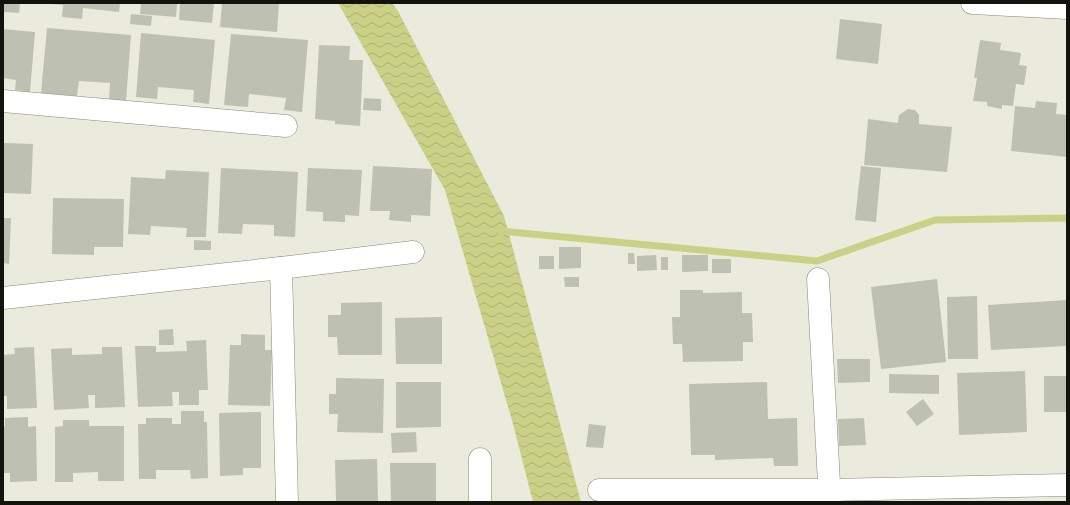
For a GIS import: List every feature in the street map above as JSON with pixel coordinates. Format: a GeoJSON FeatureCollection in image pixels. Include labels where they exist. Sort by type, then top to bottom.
{"type":"FeatureCollection","features":[{"type":"Feature","properties":{"kind":"street"},"geometry":{"type":"LineString","coordinates":[[972,3],[1067,8]]}},
{"type":"Feature","properties":{"kind":"street"},"geometry":{"type":"LineString","coordinates":[[3,102],[286,126]]}},
{"type":"Feature","properties":{"kind":"street"},"geometry":{"type":"LineString","coordinates":[[3,298],[413,252]]}},
{"type":"Feature","properties":{"kind":"street"},"geometry":{"type":"LineString","coordinates":[[281,268],[286,502]]}},
{"type":"Feature","properties":{"kind":"street"},"geometry":{"type":"LineString","coordinates":[[818,279],[830,496]]}},
{"type":"Feature","properties":{"kind":"street"},"geometry":{"type":"LineString","coordinates":[[480,459],[480,502]]}},
{"type":"Feature","properties":{"kind":"street"},"geometry":{"type":"LineString","coordinates":[[599,490],[830,496],[1067,485]]}},
{"type":"Feature","properties":{"kind":"water"},"geometry":{"type":"Polygon","coordinates":[[[338,3],[392,3],[398,11],[504,216],[581,502],[533,502],[513,424],[445,190],[338,3]]]}},
{"type":"Feature","properties":{"kind":"building"},"geometry":{"type":"Polygon","coordinates":[[[3,3],[20,3],[19,13],[3,12],[3,3]]]}},
{"type":"Feature","properties":{"kind":"building"},"geometry":{"type":"Polygon","coordinates":[[[49,3],[120,3],[119,12],[83,8],[82,19],[62,17],[63,5],[49,3]]]}},
{"type":"Feature","properties":{"kind":"building"},"geometry":{"type":"Polygon","coordinates":[[[141,3],[177,3],[176,17],[140,14],[141,3]]]}},
{"type":"Feature","properties":{"kind":"building"},"geometry":{"type":"Polygon","coordinates":[[[180,3],[214,3],[212,23],[179,20],[180,3]]]}},
{"type":"Feature","properties":{"kind":"building"},"geometry":{"type":"Polygon","coordinates":[[[222,3],[279,3],[277,32],[220,27],[222,3]]]}},
{"type":"Feature","properties":{"kind":"building"},"geometry":{"type":"Polygon","coordinates":[[[131,14],[152,16],[151,26],[130,24],[131,14]]]}},
{"type":"Feature","properties":{"kind":"building"},"geometry":{"type":"Polygon","coordinates":[[[840,19],[882,24],[878,64],[836,59],[840,19]]]}},
{"type":"Feature","properties":{"kind":"building"},"geometry":{"type":"Polygon","coordinates":[[[47,28],[131,35],[126,101],[109,99],[110,83],[79,81],[77,96],[41,93],[47,28]]]}},
{"type":"Feature","properties":{"kind":"building"},"geometry":{"type":"Polygon","coordinates":[[[3,29],[35,32],[30,92],[15,90],[16,80],[3,78],[3,29]]]}},
{"type":"Feature","properties":{"kind":"building"},"geometry":{"type":"Polygon","coordinates":[[[141,33],[215,40],[209,104],[193,102],[194,90],[158,87],[157,99],[136,97],[141,33]]]}},
{"type":"Feature","properties":{"kind":"building"},"geometry":{"type":"Polygon","coordinates":[[[231,34],[308,40],[302,112],[284,110],[286,98],[249,94],[248,107],[224,105],[231,34]]]}},
{"type":"Feature","properties":{"kind":"building"},"geometry":{"type":"Polygon","coordinates":[[[980,40],[1001,43],[1000,50],[1021,53],[1019,65],[1027,66],[1024,85],[1016,84],[1013,106],[1002,105],[1002,109],[987,106],[987,102],[973,101],[977,78],[974,78],[980,40]]]}},
{"type":"Feature","properties":{"kind":"building"},"geometry":{"type":"Polygon","coordinates":[[[319,45],[350,46],[349,60],[363,60],[360,126],[335,124],[335,121],[315,119],[319,45]]]}},
{"type":"Feature","properties":{"kind":"building"},"geometry":{"type":"Polygon","coordinates":[[[364,98],[381,99],[381,111],[363,110],[364,98]]]}},
{"type":"Feature","properties":{"kind":"building"},"geometry":{"type":"Polygon","coordinates":[[[1036,101],[1057,103],[1056,114],[1067,115],[1067,157],[1011,151],[1015,106],[1035,108],[1036,101]]]}},
{"type":"Feature","properties":{"kind":"building"},"geometry":{"type":"Polygon","coordinates":[[[908,109],[915,110],[919,115],[919,124],[952,127],[947,172],[864,165],[868,119],[898,123],[899,115],[908,109]]]}},
{"type":"Feature","properties":{"kind":"building"},"geometry":{"type":"Polygon","coordinates":[[[3,143],[33,144],[31,194],[3,193],[3,143]]]}},
{"type":"Feature","properties":{"kind":"building"},"geometry":{"type":"Polygon","coordinates":[[[373,166],[432,169],[430,216],[411,215],[411,222],[389,220],[390,211],[370,211],[373,166]]]}},
{"type":"Feature","properties":{"kind":"building"},"geometry":{"type":"Polygon","coordinates":[[[861,166],[881,168],[876,222],[855,220],[861,166]]]}},
{"type":"Feature","properties":{"kind":"building"},"geometry":{"type":"Polygon","coordinates":[[[221,168],[298,172],[295,237],[274,236],[274,225],[243,224],[242,234],[218,233],[221,168]]]}},
{"type":"Feature","properties":{"kind":"building"},"geometry":{"type":"Polygon","coordinates":[[[308,168],[362,170],[359,216],[345,215],[345,222],[323,221],[323,212],[306,211],[308,168]]]}},
{"type":"Feature","properties":{"kind":"building"},"geometry":{"type":"Polygon","coordinates":[[[166,170],[209,172],[206,237],[186,237],[187,228],[151,226],[150,235],[128,234],[131,177],[165,179],[166,170]]]}},
{"type":"Feature","properties":{"kind":"building"},"geometry":{"type":"Polygon","coordinates":[[[53,198],[124,199],[123,247],[94,247],[94,255],[52,254],[53,198]]]}},
{"type":"Feature","properties":{"kind":"building"},"geometry":{"type":"Polygon","coordinates":[[[3,218],[11,218],[9,264],[3,263],[3,218]]]}},
{"type":"Feature","properties":{"kind":"building"},"geometry":{"type":"Polygon","coordinates":[[[194,240],[211,241],[211,250],[194,250],[194,240]]]}},
{"type":"Feature","properties":{"kind":"building"},"geometry":{"type":"Polygon","coordinates":[[[559,247],[581,247],[581,268],[559,269],[559,247]]]}},
{"type":"Feature","properties":{"kind":"building"},"geometry":{"type":"Polygon","coordinates":[[[628,253],[634,253],[635,264],[628,264],[628,253]]]}},
{"type":"Feature","properties":{"kind":"building"},"geometry":{"type":"Polygon","coordinates":[[[656,255],[657,270],[637,271],[637,256],[656,255]]]}},
{"type":"Feature","properties":{"kind":"building"},"geometry":{"type":"Polygon","coordinates":[[[682,255],[708,255],[708,271],[682,272],[682,255]]]}},
{"type":"Feature","properties":{"kind":"building"},"geometry":{"type":"Polygon","coordinates":[[[539,256],[554,256],[554,269],[539,269],[539,256]]]}},
{"type":"Feature","properties":{"kind":"building"},"geometry":{"type":"Polygon","coordinates":[[[661,257],[668,257],[668,270],[661,270],[661,257]]]}},
{"type":"Feature","properties":{"kind":"building"},"geometry":{"type":"Polygon","coordinates":[[[712,259],[731,259],[731,273],[712,273],[712,259]]]}},
{"type":"Feature","properties":{"kind":"building"},"geometry":{"type":"Polygon","coordinates":[[[564,277],[579,277],[579,287],[565,287],[564,277]]]}},
{"type":"Feature","properties":{"kind":"building"},"geometry":{"type":"Polygon","coordinates":[[[937,279],[946,362],[881,369],[871,287],[937,279]]]}},
{"type":"Feature","properties":{"kind":"building"},"geometry":{"type":"Polygon","coordinates":[[[680,290],[703,290],[703,293],[742,292],[742,313],[752,313],[753,342],[743,342],[743,361],[683,362],[682,344],[673,344],[672,317],[680,317],[680,290]]]}},
{"type":"Feature","properties":{"kind":"building"},"geometry":{"type":"Polygon","coordinates":[[[977,296],[978,359],[948,359],[947,297],[977,296]]]}},
{"type":"Feature","properties":{"kind":"building"},"geometry":{"type":"Polygon","coordinates":[[[1067,300],[1067,346],[991,350],[988,305],[1067,300]]]}},
{"type":"Feature","properties":{"kind":"building"},"geometry":{"type":"Polygon","coordinates":[[[382,302],[382,355],[338,355],[337,337],[328,337],[328,315],[341,315],[341,303],[382,302]]]}},
{"type":"Feature","properties":{"kind":"building"},"geometry":{"type":"Polygon","coordinates":[[[442,317],[442,364],[396,364],[395,318],[442,317]]]}},
{"type":"Feature","properties":{"kind":"building"},"geometry":{"type":"Polygon","coordinates":[[[173,329],[174,345],[159,345],[159,330],[173,329]]]}},
{"type":"Feature","properties":{"kind":"building"},"geometry":{"type":"Polygon","coordinates":[[[241,334],[265,335],[265,350],[272,350],[270,406],[228,405],[230,345],[241,345],[241,334]]]}},
{"type":"Feature","properties":{"kind":"building"},"geometry":{"type":"Polygon","coordinates":[[[206,340],[208,390],[199,390],[199,405],[179,405],[179,392],[172,392],[173,406],[138,407],[135,346],[156,346],[156,352],[187,351],[186,341],[206,340]]]}},
{"type":"Feature","properties":{"kind":"building"},"geometry":{"type":"Polygon","coordinates":[[[34,347],[37,408],[7,409],[7,396],[3,396],[3,355],[15,354],[14,348],[34,347]]]}},
{"type":"Feature","properties":{"kind":"building"},"geometry":{"type":"Polygon","coordinates":[[[102,347],[122,347],[125,407],[95,408],[95,395],[88,395],[89,408],[54,410],[51,349],[72,348],[72,355],[102,354],[102,347]]]}},
{"type":"Feature","properties":{"kind":"building"},"geometry":{"type":"Polygon","coordinates":[[[837,359],[870,359],[870,382],[838,383],[837,359]]]}},
{"type":"Feature","properties":{"kind":"building"},"geometry":{"type":"Polygon","coordinates":[[[1025,371],[1027,432],[959,435],[957,373],[1025,371]]]}},
{"type":"Feature","properties":{"kind":"building"},"geometry":{"type":"Polygon","coordinates":[[[889,374],[939,375],[939,394],[889,393],[889,374]]]}},
{"type":"Feature","properties":{"kind":"building"},"geometry":{"type":"Polygon","coordinates":[[[1044,376],[1067,376],[1067,412],[1044,412],[1044,376]]]}},
{"type":"Feature","properties":{"kind":"building"},"geometry":{"type":"Polygon","coordinates":[[[336,378],[384,379],[383,433],[337,432],[338,414],[329,414],[329,394],[336,394],[336,378]]]}},
{"type":"Feature","properties":{"kind":"building"},"geometry":{"type":"Polygon","coordinates":[[[396,382],[441,382],[441,427],[396,428],[396,382]]]}},
{"type":"Feature","properties":{"kind":"building"},"geometry":{"type":"Polygon","coordinates":[[[767,382],[768,419],[797,418],[798,466],[774,466],[773,458],[715,460],[715,455],[691,455],[689,384],[767,382]]]}},
{"type":"Feature","properties":{"kind":"building"},"geometry":{"type":"Polygon","coordinates":[[[923,399],[934,414],[917,426],[906,412],[923,399]]]}},
{"type":"Feature","properties":{"kind":"building"},"geometry":{"type":"Polygon","coordinates":[[[181,411],[204,411],[204,422],[207,422],[208,478],[191,479],[190,470],[156,470],[156,479],[139,479],[138,424],[146,424],[146,418],[172,418],[172,424],[181,424],[181,411]]]}},
{"type":"Feature","properties":{"kind":"building"},"geometry":{"type":"Polygon","coordinates":[[[261,412],[261,468],[243,468],[243,475],[220,476],[219,413],[261,412]]]}},
{"type":"Feature","properties":{"kind":"building"},"geometry":{"type":"Polygon","coordinates":[[[28,417],[28,427],[36,426],[37,481],[10,482],[10,473],[3,473],[3,427],[5,427],[5,418],[28,417]]]}},
{"type":"Feature","properties":{"kind":"building"},"geometry":{"type":"Polygon","coordinates":[[[864,418],[866,445],[839,446],[838,419],[864,418]]]}},
{"type":"Feature","properties":{"kind":"building"},"geometry":{"type":"Polygon","coordinates":[[[63,420],[89,420],[89,426],[124,426],[124,481],[98,481],[98,472],[73,473],[73,482],[55,482],[55,427],[63,426],[63,420]]]}},
{"type":"Feature","properties":{"kind":"building"},"geometry":{"type":"Polygon","coordinates":[[[589,424],[606,426],[603,448],[586,447],[589,424]]]}},
{"type":"Feature","properties":{"kind":"building"},"geometry":{"type":"Polygon","coordinates":[[[416,432],[417,452],[392,453],[391,433],[416,432]]]}},
{"type":"Feature","properties":{"kind":"building"},"geometry":{"type":"Polygon","coordinates":[[[377,459],[378,502],[336,502],[335,460],[377,459]]]}},
{"type":"Feature","properties":{"kind":"building"},"geometry":{"type":"Polygon","coordinates":[[[390,463],[436,463],[436,502],[391,502],[390,463]]]}},
{"type":"Feature","properties":{"kind":"waterway"},"geometry":{"type":"LineString","coordinates":[[500,231],[817,261],[935,220],[1067,218]]}}]}
